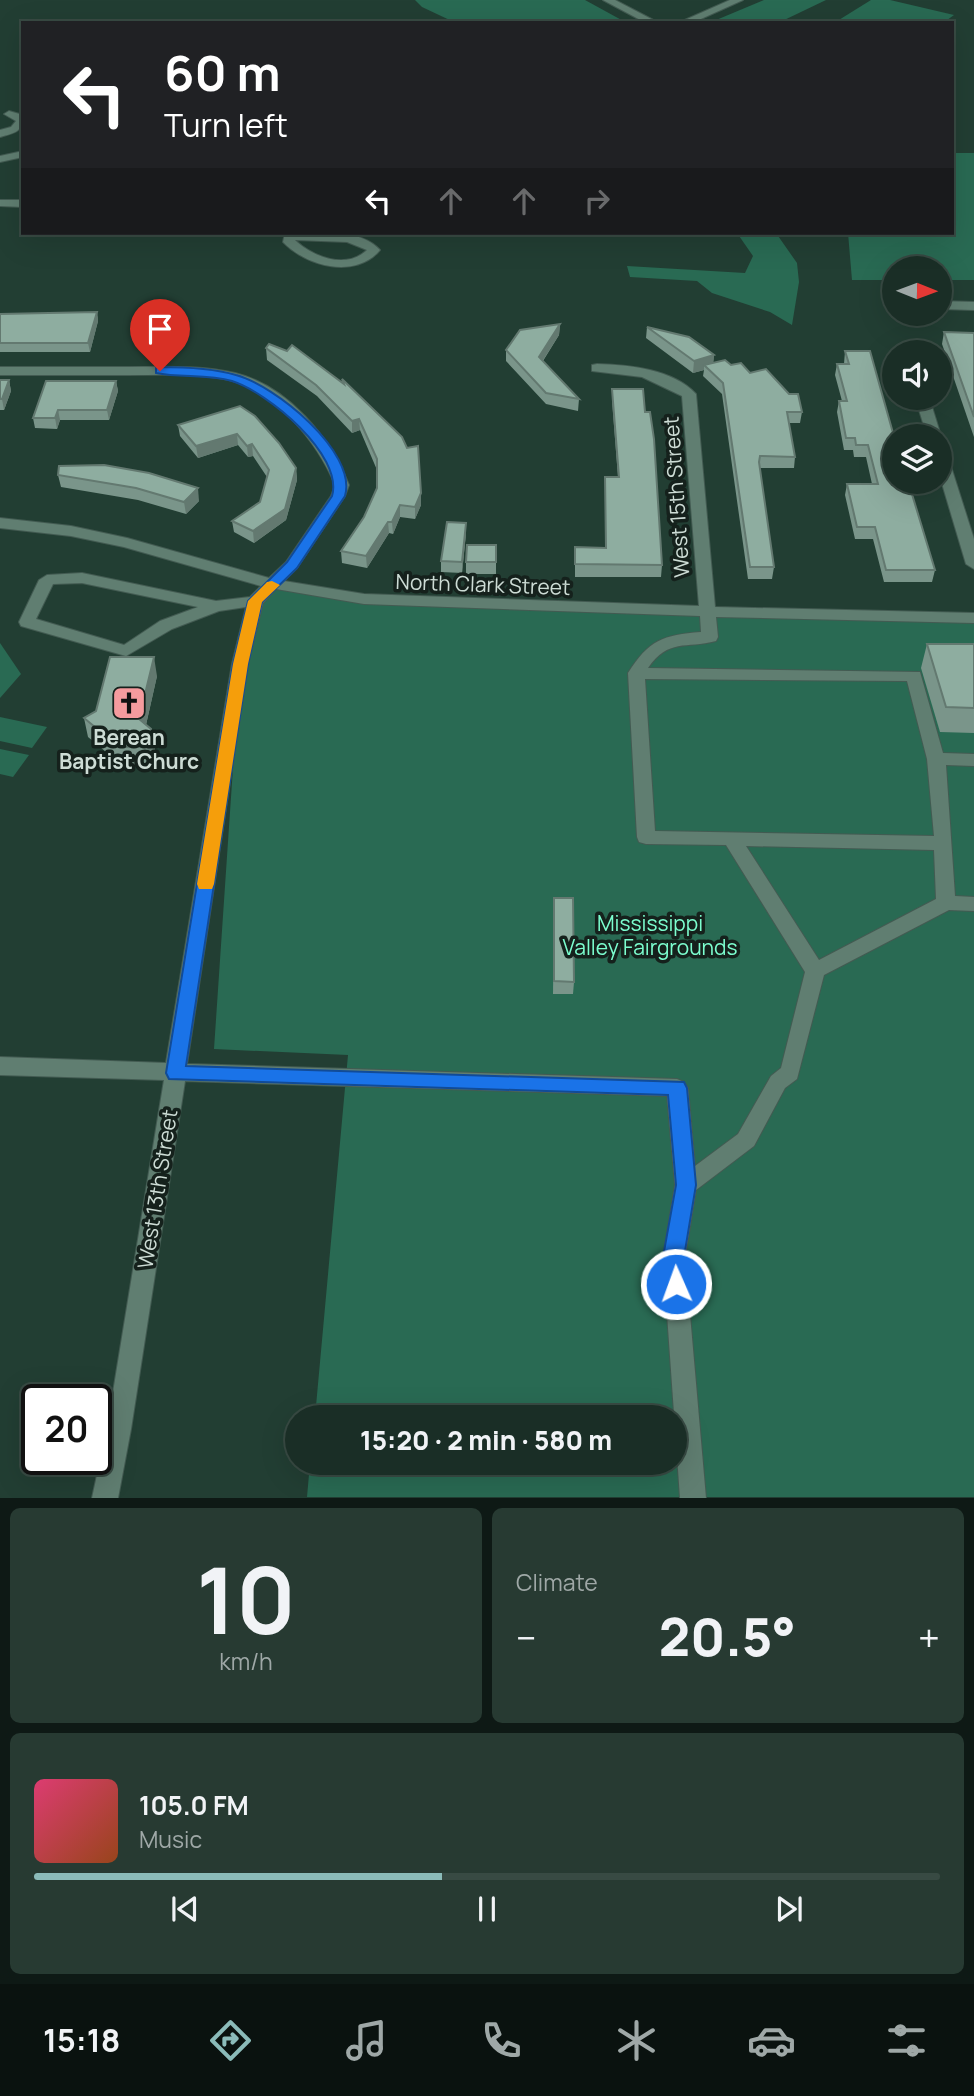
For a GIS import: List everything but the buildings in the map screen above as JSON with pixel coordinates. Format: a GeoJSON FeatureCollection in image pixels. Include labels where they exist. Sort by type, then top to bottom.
{"type":"FeatureCollection","features":[{"type":"Feature","properties":{"kind":"street"},"geometry":{"type":"LineString","coordinates":[[608,0],[650,21]]}},
{"type":"Feature","properties":{"kind":"street"},"geometry":{"type":"LineString","coordinates":[[688,21],[738,0]]}},
{"type":"Feature","properties":{"kind":"street"},"geometry":{"type":"LineString","coordinates":[[0,134],[15,129],[21,121],[19,117],[9,114]]}},
{"type":"Feature","properties":{"kind":"street"},"geometry":{"type":"LineString","coordinates":[[0,159],[21,154]]}},
{"type":"Feature","properties":{"kind":"street"},"geometry":{"type":"LineString","coordinates":[[0,203],[21,204]]}},
{"type":"Feature","properties":{"kind":"street"},"geometry":{"type":"LineString","coordinates":[[285,235],[295,246],[334,263],[358,263],[368,258],[374,250],[370,245],[351,239],[297,235]]}},
{"type":"Feature","properties":{"kind":"street"},"geometry":{"type":"LineString","coordinates":[[952,305],[974,306]]}},
{"type":"Feature","properties":{"kind":"street","name":"West 15th Street"},"geometry":{"type":"LineString","coordinates":[[597,368],[622,369],[670,380],[689,394],[710,637],[665,640],[645,658],[636,673]]}},
{"type":"Feature","properties":{"kind":"street"},"geometry":{"type":"LineString","coordinates":[[0,371],[187,370],[233,377],[258,387],[294,414],[331,458],[342,485],[316,533],[292,565],[255,601],[216,606],[166,625],[126,651],[27,622],[47,580],[82,578],[216,606]]}},
{"type":"Feature","properties":{"kind":"street"},"geometry":{"type":"LineString","coordinates":[[952,493],[974,564]]}},
{"type":"Feature","properties":{"kind":"street","name":"North Clark Street"},"geometry":{"type":"LineString","coordinates":[[0,523],[71,531],[127,543],[241,577],[364,600],[561,608],[974,618]]}},
{"type":"Feature","properties":{"kind":"street","name":"West 13th Street"},"geometry":{"type":"LineString","coordinates":[[105,1497],[119,1429],[240,664],[255,601]]}},
{"type":"Feature","properties":{"kind":"street"},"geometry":{"type":"LineString","coordinates":[[942,843],[646,837],[636,673],[914,676],[936,759],[943,801],[942,843],[947,903]]}},
{"type":"Feature","properties":{"kind":"street"},"geometry":{"type":"LineString","coordinates":[[936,759],[974,760]]}},
{"type":"Feature","properties":{"kind":"street"},"geometry":{"type":"LineString","coordinates":[[686,1185],[746,1140],[778,1082],[790,1073],[815,971],[732,839]]}},
{"type":"Feature","properties":{"kind":"street"},"geometry":{"type":"LineString","coordinates":[[815,971],[947,903],[974,904]]}},
{"type":"Feature","properties":{"kind":"street"},"geometry":{"type":"LineString","coordinates":[[0,1066],[677,1088],[686,1185],[674,1257],[693,1497]]}},
{"type":"Feature","properties":{"kind":"green space"},"geometry":{"type":"Polygon","coordinates":[[[415,0],[585,0],[623,21],[452,21],[422,7],[415,0]]]}},
{"type":"Feature","properties":{"kind":"green space"},"geometry":{"type":"Polygon","coordinates":[[[764,0],[826,0],[782,21],[714,21],[764,0]]]}},
{"type":"Feature","properties":{"kind":"green space"},"geometry":{"type":"Polygon","coordinates":[[[871,0],[890,0],[954,15],[946,21],[837,21],[871,0]]]}},
{"type":"Feature","properties":{"kind":"green space"},"geometry":{"type":"Polygon","coordinates":[[[954,153],[974,153],[974,280],[952,280],[952,256],[882,256],[882,280],[852,280],[848,235],[954,235],[954,153]]]}},
{"type":"Feature","properties":{"kind":"green space"},"geometry":{"type":"Polygon","coordinates":[[[738,235],[777,235],[797,263],[799,282],[792,325],[770,312],[712,293],[697,281],[630,277],[627,266],[745,273],[753,256],[738,235]]]}},
{"type":"Feature","properties":{"kind":"green space","name":"Mississippi Valley Fairgrounds"},"geometry":{"type":"Polygon","coordinates":[[[273,584],[364,599],[974,618],[974,1497],[307,1497],[309,1475],[687,1475],[687,1405],[316,1405],[348,1055],[214,1049],[240,664],[255,601],[273,584]]]}},
{"type":"Feature","properties":{"kind":"green space"},"geometry":{"type":"Polygon","coordinates":[[[0,643],[21,674],[0,698],[0,643]]]}},
{"type":"Feature","properties":{"kind":"green space"},"geometry":{"type":"Polygon","coordinates":[[[0,717],[47,727],[32,748],[0,741],[0,717]]]}},
{"type":"Feature","properties":{"kind":"green space"},"geometry":{"type":"Polygon","coordinates":[[[0,749],[29,755],[13,777],[0,774],[0,749]]]}},
{"type":"Feature","properties":{"kind":"slow traffic"},"geometry":{"type":"LineString","coordinates":[[205,884],[240,664],[255,601],[272,585]]}},
{"type":"Feature","properties":{"kind":"place","name":"Berean Baptist Churc"},"geometry":{"type":"Point","coordinates":[129,703]}},
{"type":"Feature","properties":{"kind":"route"},"geometry":{"type":"LineString","coordinates":[[160,371],[187,370],[233,377],[258,387],[294,414],[331,458],[342,485],[316,533],[292,565],[255,601],[240,664],[176,1073],[677,1088],[686,1185],[674,1257],[676,1284]]}}]}
